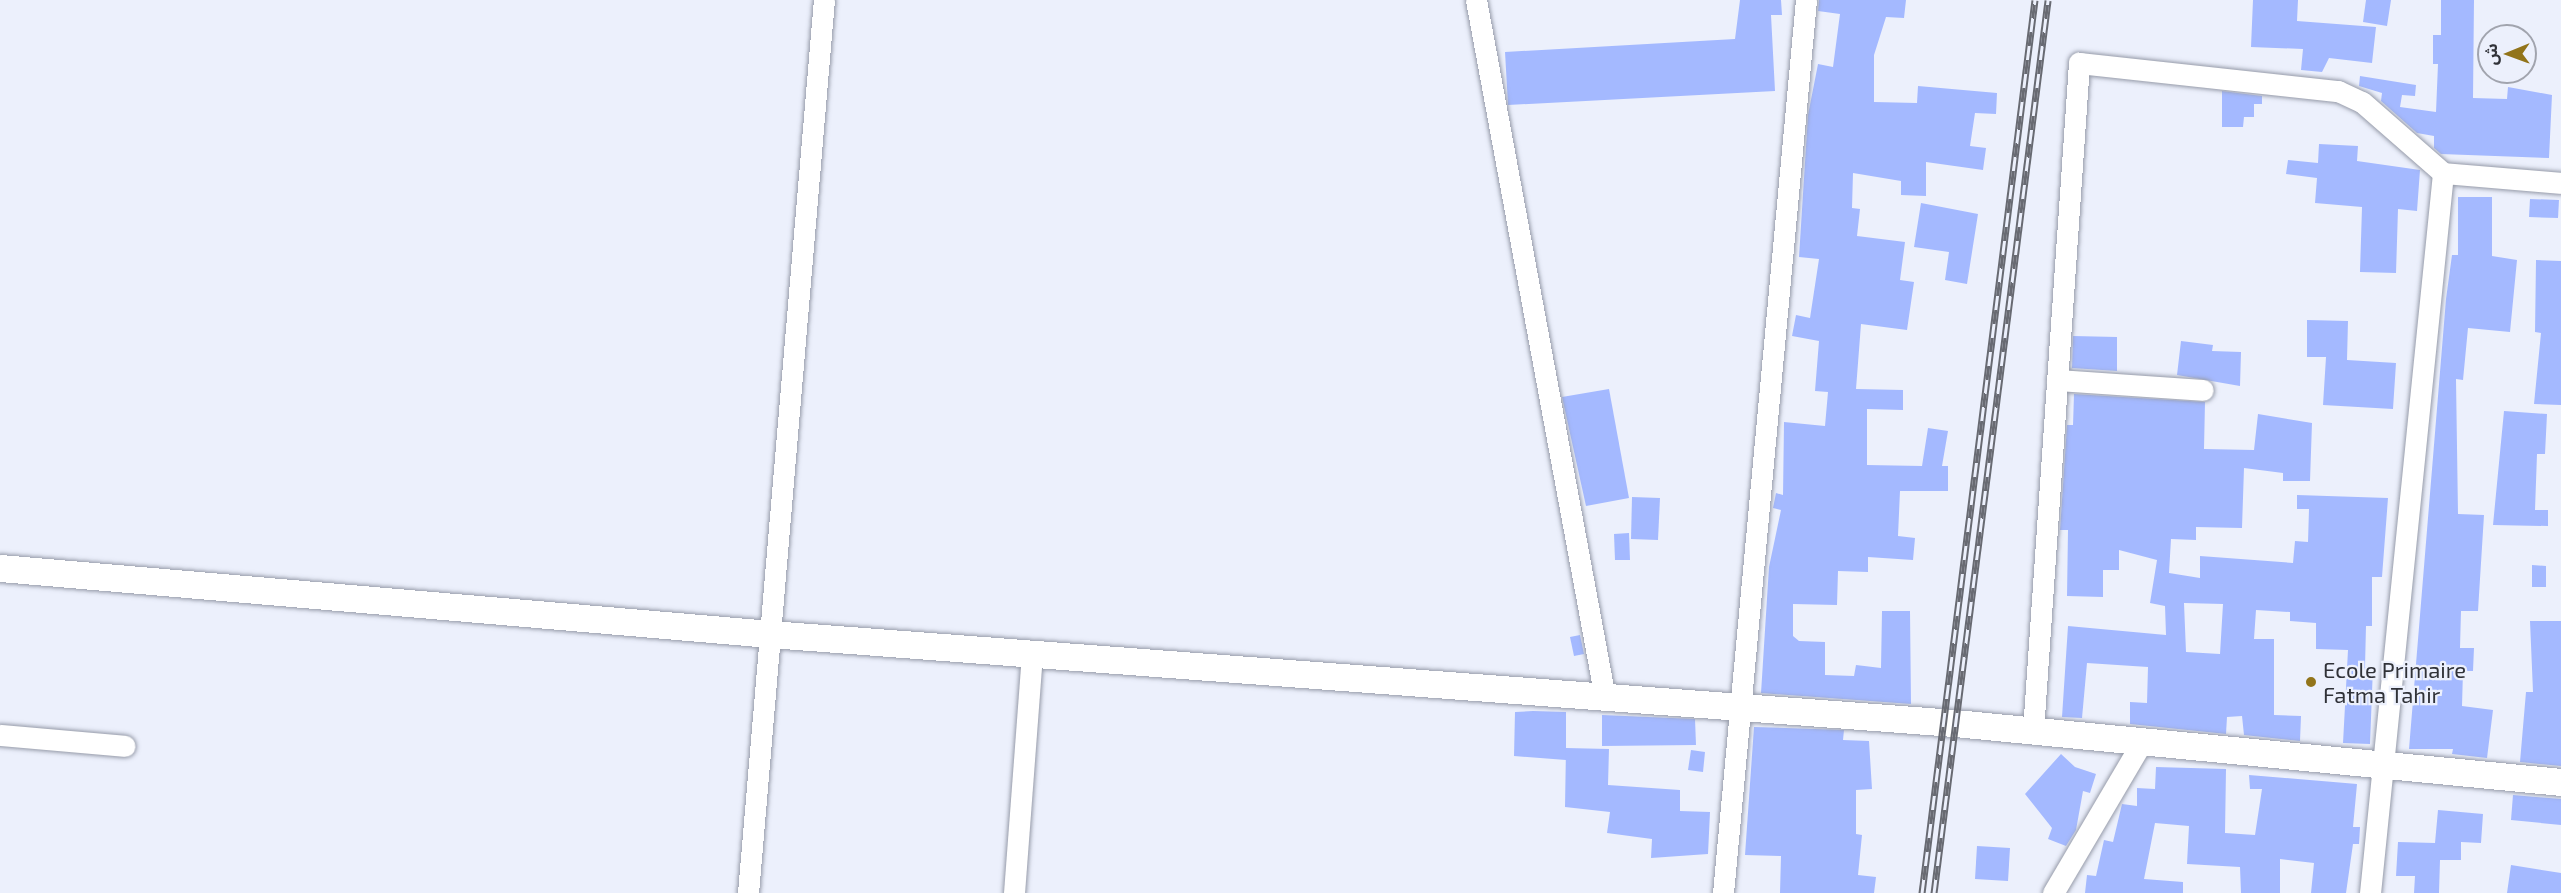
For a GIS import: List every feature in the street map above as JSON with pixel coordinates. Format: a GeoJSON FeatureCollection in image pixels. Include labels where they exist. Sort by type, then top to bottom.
{"type":"FeatureCollection","features":[{"type":"Feature","properties":{"kind":"main road"},"geometry":{"type":"LineString","coordinates":[[0,568],[770,634],[2143,740],[2384,767],[2561,782]]}},
{"type":"Feature","properties":{"kind":"street"},"geometry":{"type":"LineString","coordinates":[[748,893],[824,0]]}},
{"type":"Feature","properties":{"kind":"street"},"geometry":{"type":"LineString","coordinates":[[1476,0],[1605,698]]}},
{"type":"Feature","properties":{"kind":"street"},"geometry":{"type":"LineString","coordinates":[[1723,893],[1806,0]]}},
{"type":"Feature","properties":{"kind":"street"},"geometry":{"type":"LineString","coordinates":[[2033,731],[2079,63],[2338,91],[2362,102],[2443,172],[2561,183]]}},
{"type":"Feature","properties":{"kind":"street"},"geometry":{"type":"LineString","coordinates":[[2370,893],[2443,172]]}},
{"type":"Feature","properties":{"kind":"street"},"geometry":{"type":"LineString","coordinates":[[2057,380],[2204,390]]}},
{"type":"Feature","properties":{"kind":"street"},"geometry":{"type":"LineString","coordinates":[[1014,893],[1032,654]]}},
{"type":"Feature","properties":{"kind":"street"},"geometry":{"type":"LineString","coordinates":[[0,735],[125,746]]}},
{"type":"Feature","properties":{"kind":"street"},"geometry":{"type":"LineString","coordinates":[[2053,893],[2143,740]]}},
{"type":"Feature","properties":{"kind":"building"},"geometry":{"type":"Polygon","coordinates":[[[1740,0],[1781,0],[1782,15],[1771,15],[1775,91],[1508,105],[1505,52],[1735,39],[1740,0]]]}},
{"type":"Feature","properties":{"kind":"building"},"geometry":{"type":"Polygon","coordinates":[[[1819,0],[1906,0],[1904,18],[1886,17],[1874,55],[1874,102],[1917,103],[1918,86],[1997,93],[1996,114],[1975,113],[1970,146],[1986,148],[1983,170],[1926,162],[1926,196],[1901,195],[1901,181],[1853,173],[1852,208],[1860,209],[1857,236],[1905,242],[1900,280],[1914,282],[1907,330],[1861,324],[1856,389],[1903,390],[1903,410],[1867,409],[1867,465],[1922,466],[1928,428],[1948,431],[1942,466],[1948,466],[1948,491],[1900,491],[1898,536],[1915,538],[1913,560],[1868,557],[1868,572],[1838,571],[1837,605],[1793,604],[1793,636],[1799,641],[1825,642],[1825,675],[1854,676],[1856,665],[1881,668],[1882,611],[1910,611],[1911,704],[1761,693],[1769,567],[1781,510],[1773,508],[1776,493],[1783,495],[1784,422],[1825,426],[1828,392],[1815,391],[1819,341],[1792,336],[1796,315],[1810,318],[1819,259],[1799,257],[1808,115],[1818,64],[1833,67],[1840,14],[1818,11],[1819,0]]]}},
{"type":"Feature","properties":{"kind":"building"},"geometry":{"type":"Polygon","coordinates":[[[2253,0],[2298,0],[2297,21],[2376,27],[2372,63],[2329,58],[2322,72],[2301,70],[2303,49],[2251,47],[2253,0]]]}},
{"type":"Feature","properties":{"kind":"building"},"geometry":{"type":"Polygon","coordinates":[[[2366,0],[2391,0],[2387,26],[2363,22],[2366,0]]]}},
{"type":"Feature","properties":{"kind":"building"},"geometry":{"type":"Polygon","coordinates":[[[2441,0],[2474,0],[2473,98],[2507,99],[2508,87],[2552,95],[2549,158],[2441,154],[2434,148],[2434,136],[2417,133],[2381,101],[2382,93],[2359,86],[2360,76],[2416,85],[2415,96],[2402,95],[2400,107],[2436,112],[2438,64],[2433,64],[2433,35],[2441,35],[2441,0]]]}},
{"type":"Feature","properties":{"kind":"building"},"geometry":{"type":"Polygon","coordinates":[[[2222,91],[2262,96],[2262,104],[2254,104],[2254,117],[2244,117],[2243,127],[2222,127],[2222,91]]]}},
{"type":"Feature","properties":{"kind":"building"},"geometry":{"type":"Polygon","coordinates":[[[2319,144],[2358,146],[2357,161],[2420,170],[2417,211],[2398,209],[2396,273],[2360,272],[2362,207],[2315,203],[2317,178],[2286,174],[2288,160],[2318,163],[2319,144]]]}},
{"type":"Feature","properties":{"kind":"building"},"geometry":{"type":"Polygon","coordinates":[[[2458,197],[2492,197],[2492,256],[2517,260],[2510,332],[2468,328],[2463,380],[2456,379],[2458,514],[2484,515],[2478,611],[2461,611],[2460,648],[2474,648],[2473,671],[2463,671],[2462,706],[2493,710],[2487,758],[2452,754],[2453,749],[2409,749],[2446,299],[2452,255],[2458,255],[2458,197]]]}},
{"type":"Feature","properties":{"kind":"building"},"geometry":{"type":"Polygon","coordinates":[[[2530,199],[2559,200],[2558,218],[2529,217],[2530,199]]]}},
{"type":"Feature","properties":{"kind":"building"},"geometry":{"type":"Polygon","coordinates":[[[1921,203],[1978,214],[1967,284],[1945,280],[1949,252],[1914,247],[1921,203]]]}},
{"type":"Feature","properties":{"kind":"building"},"geometry":{"type":"Polygon","coordinates":[[[2536,260],[2561,261],[2561,405],[2534,404],[2541,333],[2535,332],[2536,260]]]}},
{"type":"Feature","properties":{"kind":"building"},"geometry":{"type":"Polygon","coordinates":[[[2307,320],[2348,321],[2347,360],[2396,363],[2393,409],[2323,405],[2326,357],[2307,357],[2307,320]]]}},
{"type":"Feature","properties":{"kind":"building"},"geometry":{"type":"Polygon","coordinates":[[[2073,336],[2117,337],[2117,371],[2072,368],[2073,336]]]}},
{"type":"Feature","properties":{"kind":"building"},"geometry":{"type":"Polygon","coordinates":[[[2181,341],[2213,345],[2212,351],[2241,352],[2240,386],[2177,375],[2181,341]]]}},
{"type":"Feature","properties":{"kind":"building"},"geometry":{"type":"Polygon","coordinates":[[[1609,389],[1629,498],[1586,506],[1562,397],[1609,389]]]}},
{"type":"Feature","properties":{"kind":"building"},"geometry":{"type":"Polygon","coordinates":[[[2074,394],[2205,402],[2204,449],[2254,450],[2258,414],[2312,423],[2310,481],[2283,481],[2283,473],[2244,468],[2242,528],[2196,527],[2196,540],[2171,539],[2169,573],[2200,578],[2200,556],[2293,563],[2295,541],[2308,542],[2309,509],[2297,509],[2297,495],[2388,498],[2382,577],[2372,577],[2372,626],[2366,626],[2365,667],[2373,667],[2370,744],[2343,743],[2348,650],[2316,649],[2316,623],[2290,621],[2290,612],[2256,610],[2254,639],[2274,639],[2274,715],[2301,716],[2300,741],[2244,735],[2242,716],[2227,717],[2226,734],[2130,724],[2130,702],[2147,703],[2148,667],[2087,663],[2082,718],[2062,717],[2068,626],[2166,635],[2165,606],[2150,603],[2157,560],[2119,550],[2119,570],[2103,570],[2103,597],[2067,596],[2068,530],[2060,530],[2067,425],[2073,425],[2074,394]],[[2184,603],[2186,652],[2220,654],[2223,604],[2184,603]]]}},
{"type":"Feature","properties":{"kind":"building"},"geometry":{"type":"Polygon","coordinates":[[[2504,411],[2547,414],[2545,454],[2537,454],[2535,510],[2548,510],[2548,526],[2493,525],[2504,411]]]}},
{"type":"Feature","properties":{"kind":"building"},"geometry":{"type":"Polygon","coordinates":[[[1632,497],[1660,498],[1658,540],[1631,539],[1632,497]]]}},
{"type":"Feature","properties":{"kind":"building"},"geometry":{"type":"Polygon","coordinates":[[[1629,533],[1630,560],[1615,560],[1614,534],[1629,533]]]}},
{"type":"Feature","properties":{"kind":"building"},"geometry":{"type":"Polygon","coordinates":[[[2532,565],[2546,566],[2546,587],[2532,587],[2532,565]]]}},
{"type":"Feature","properties":{"kind":"building"},"geometry":{"type":"Polygon","coordinates":[[[2530,621],[2561,621],[2561,766],[2520,762],[2526,692],[2533,692],[2530,621]]]}},
{"type":"Feature","properties":{"kind":"building"},"geometry":{"type":"Polygon","coordinates":[[[1580,635],[1584,654],[1574,656],[1570,637],[1580,635]]]}},
{"type":"Feature","properties":{"kind":"building"},"geometry":{"type":"Polygon","coordinates":[[[1515,712],[1566,712],[1566,760],[1514,756],[1515,712]]]}},
{"type":"Feature","properties":{"kind":"building"},"geometry":{"type":"Polygon","coordinates":[[[1602,715],[1695,719],[1696,745],[1602,746],[1602,715]]]}},
{"type":"Feature","properties":{"kind":"building"},"geometry":{"type":"Polygon","coordinates":[[[1754,727],[1844,730],[1843,740],[1869,741],[1872,789],[1856,790],[1856,834],[1862,835],[1858,875],[1876,877],[1874,893],[1780,893],[1781,856],[1745,855],[1754,727]]]}},
{"type":"Feature","properties":{"kind":"building"},"geometry":{"type":"Polygon","coordinates":[[[1566,748],[1609,749],[1608,785],[1680,790],[1680,811],[1710,812],[1708,854],[1651,858],[1652,839],[1607,833],[1610,812],[1565,807],[1566,748]]]}},
{"type":"Feature","properties":{"kind":"building"},"geometry":{"type":"Polygon","coordinates":[[[1691,750],[1705,752],[1703,772],[1688,770],[1691,750]]]}},
{"type":"Feature","properties":{"kind":"building"},"geometry":{"type":"Polygon","coordinates":[[[2061,754],[2075,767],[2096,774],[2090,793],[2083,791],[2076,830],[2066,846],[2048,839],[2052,828],[2025,794],[2061,754]]]}},
{"type":"Feature","properties":{"kind":"building"},"geometry":{"type":"Polygon","coordinates":[[[2156,767],[2226,769],[2225,833],[2255,835],[2262,789],[2250,789],[2249,775],[2357,784],[2353,827],[2360,827],[2359,844],[2353,844],[2346,893],[2311,893],[2314,863],[2280,859],[2280,893],[2241,893],[2240,867],[2187,864],[2189,826],[2155,823],[2144,879],[2183,882],[2183,893],[2085,893],[2087,875],[2096,876],[2104,840],[2113,842],[2122,804],[2137,806],[2137,788],[2155,789],[2156,767]]]}},
{"type":"Feature","properties":{"kind":"building"},"geometry":{"type":"Polygon","coordinates":[[[2513,795],[2561,799],[2561,825],[2511,820],[2513,795]]]}},
{"type":"Feature","properties":{"kind":"building"},"geometry":{"type":"Polygon","coordinates":[[[2438,810],[2483,814],[2481,843],[2461,842],[2461,860],[2440,860],[2439,893],[2414,893],[2415,876],[2396,876],[2398,842],[2435,843],[2438,810]]]}},
{"type":"Feature","properties":{"kind":"building"},"geometry":{"type":"Polygon","coordinates":[[[1977,846],[2010,848],[2008,881],[1975,879],[1977,846]]]}},
{"type":"Feature","properties":{"kind":"building"},"geometry":{"type":"Polygon","coordinates":[[[2511,865],[2561,873],[2561,893],[2507,893],[2511,865]]]}},
{"type":"Feature","properties":{"kind":"railway"},"geometry":{"type":"LineString","coordinates":[[1922,893],[2035,0]]}},
{"type":"Feature","properties":{"kind":"railway"},"geometry":{"type":"LineString","coordinates":[[1934,893],[2048,0]]}},
{"type":"Feature","properties":{"kind":"place","name":"Ecole Primaire Fatma Tahir"},"geometry":{"type":"Point","coordinates":[2311,682]}}]}
